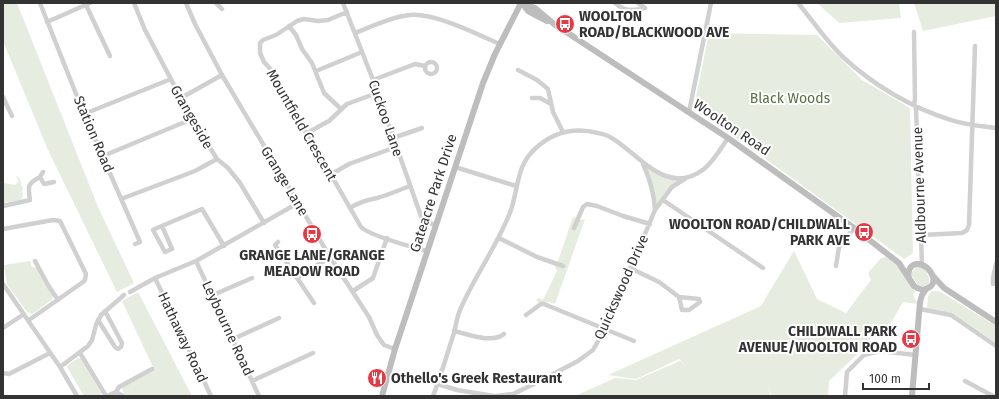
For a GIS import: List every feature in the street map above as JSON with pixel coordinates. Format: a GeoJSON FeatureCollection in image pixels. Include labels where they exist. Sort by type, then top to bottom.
{"type":"FeatureCollection","features":[{"type":"Feature","properties":{"kind":"street","name":"Station Road"},"geometry":{"type":"LineString","coordinates":[[40,3],[84,114],[140,242],[136,244]]}},
{"type":"Feature","properties":{"kind":"street","name":"Grangeside"},"geometry":{"type":"LineString","coordinates":[[134,3],[145,30],[192,119],[217,159],[228,168],[240,183],[264,223]]}},
{"type":"Feature","properties":{"kind":"street","name":"Grange Lane"},"geometry":{"type":"LineString","coordinates":[[186,3],[195,24],[222,75],[330,257],[369,317],[377,335],[384,345],[395,349]]}},
{"type":"Feature","properties":{"kind":"street"},"geometry":{"type":"LineString","coordinates":[[216,3],[222,9]]}},
{"type":"Feature","properties":{"kind":"street","name":"Cuckoo Lane"},"geometry":{"type":"LineString","coordinates":[[343,3],[373,80],[422,219],[425,222],[436,224]]}},
{"type":"Feature","properties":{"kind":"street","name":"Woolton Road"},"geometry":{"type":"LineString","coordinates":[[522,3],[535,6],[554,24]]}},
{"type":"Feature","properties":{"kind":"street","name":"Woolton Road"},"geometry":{"type":"LineString","coordinates":[[522,3],[530,12],[554,24],[728,138],[891,256],[903,267],[909,278]]}},
{"type":"Feature","properties":{"kind":"street","name":"Gateacre Park Drive"},"geometry":{"type":"LineString","coordinates":[[382,396],[395,349],[483,83],[500,44],[522,3]]}},
{"type":"Feature","properties":{"kind":"street"},"geometry":{"type":"LineString","coordinates":[[615,3],[627,10],[639,10],[645,8],[638,3]]}},
{"type":"Feature","properties":{"kind":"street"},"geometry":{"type":"LineString","coordinates":[[689,112],[711,3]]}},
{"type":"Feature","properties":{"kind":"street"},"geometry":{"type":"LineString","coordinates":[[798,3],[844,57],[866,76],[890,92],[916,106],[952,120],[996,128]]}},
{"type":"Feature","properties":{"kind":"street"},"geometry":{"type":"LineString","coordinates":[[47,22],[88,4],[110,56]]}},
{"type":"Feature","properties":{"kind":"street","name":"Mountfield Crescent"},"geometry":{"type":"LineString","coordinates":[[347,12],[328,20],[318,21],[304,19],[297,21],[276,35],[263,40],[260,43],[260,53],[264,62],[274,73],[282,94],[307,133],[361,227],[364,230],[427,251]]}},
{"type":"Feature","properties":{"kind":"street"},"geometry":{"type":"LineString","coordinates":[[355,33],[400,17],[412,15],[437,18],[500,44]]}},
{"type":"Feature","properties":{"kind":"street"},"geometry":{"type":"LineString","coordinates":[[289,26],[312,63],[324,93],[340,109]]}},
{"type":"Feature","properties":{"kind":"street","name":"Aldbourne Avenue"},"geometry":{"type":"LineString","coordinates":[[914,32],[916,100],[914,103],[916,106],[922,264]]}},
{"type":"Feature","properties":{"kind":"street"},"geometry":{"type":"LineString","coordinates":[[922,235],[960,234],[968,228],[970,223],[975,46]]}},
{"type":"Feature","properties":{"kind":"street"},"geometry":{"type":"LineString","coordinates":[[316,71],[362,52]]}},
{"type":"Feature","properties":{"kind":"street"},"geometry":{"type":"LineString","coordinates":[[373,80],[415,64],[425,66]]}},
{"type":"Feature","properties":{"kind":"street"},"geometry":{"type":"LineString","coordinates":[[518,70],[537,80],[548,89],[553,112],[562,132]]}},
{"type":"Feature","properties":{"kind":"street"},"geometry":{"type":"LineString","coordinates":[[181,98],[222,75]]}},
{"type":"Feature","properties":{"kind":"street"},"geometry":{"type":"LineString","coordinates":[[84,114],[171,79]]}},
{"type":"Feature","properties":{"kind":"street"},"geometry":{"type":"LineString","coordinates":[[307,133],[329,121],[347,104],[377,93]]}},
{"type":"Feature","properties":{"kind":"street"},"geometry":{"type":"LineString","coordinates":[[3,97],[12,116]]}},
{"type":"Feature","properties":{"kind":"street"},"geometry":{"type":"LineString","coordinates":[[532,98],[540,98],[551,104]]}},
{"type":"Feature","properties":{"kind":"street"},"geometry":{"type":"LineString","coordinates":[[103,156],[192,119]]}},
{"type":"Feature","properties":{"kind":"street"},"geometry":{"type":"LineString","coordinates":[[393,138],[422,128]]}},
{"type":"Feature","properties":{"kind":"street"},"geometry":{"type":"LineString","coordinates":[[433,396],[438,384],[457,317],[499,238],[511,209],[519,172],[526,159],[546,139],[562,132],[585,130],[609,136],[652,170],[664,176],[686,178]]}},
{"type":"Feature","properties":{"kind":"street","name":"Quickswood Drive"},"geometry":{"type":"LineString","coordinates":[[438,384],[457,390],[495,396],[513,394],[578,360],[592,350],[605,329],[655,210],[672,187],[709,164],[728,138]]}},
{"type":"Feature","properties":{"kind":"street"},"geometry":{"type":"LineString","coordinates":[[330,175],[349,164],[396,147]]}},
{"type":"Feature","properties":{"kind":"street"},"geometry":{"type":"LineString","coordinates":[[121,199],[195,171],[217,159]]}},
{"type":"Feature","properties":{"kind":"street"},"geometry":{"type":"LineString","coordinates":[[642,162],[651,182],[655,210]]}},
{"type":"Feature","properties":{"kind":"street"},"geometry":{"type":"LineString","coordinates":[[455,167],[516,186]]}},
{"type":"Feature","properties":{"kind":"street"},"geometry":{"type":"LineString","coordinates":[[3,206],[30,200],[28,188],[31,182],[40,177],[43,172]]}},
{"type":"Feature","properties":{"kind":"street"},"geometry":{"type":"LineString","coordinates":[[40,177],[44,184],[54,182]]}},
{"type":"Feature","properties":{"kind":"street"},"geometry":{"type":"LineString","coordinates":[[350,208],[368,199],[376,198],[410,186]]}},
{"type":"Feature","properties":{"kind":"street"},"geometry":{"type":"LineString","coordinates":[[663,200],[763,268]]}},
{"type":"Feature","properties":{"kind":"street"},"geometry":{"type":"LineString","coordinates":[[130,292],[155,278],[196,261],[298,203]]}},
{"type":"Feature","properties":{"kind":"street"},"geometry":{"type":"LineString","coordinates":[[574,228],[583,207],[587,204],[598,206],[623,216],[650,224]]}},
{"type":"Feature","properties":{"kind":"street"},"geometry":{"type":"LineString","coordinates":[[162,226],[172,249],[165,252],[153,230],[162,226],[202,209],[224,246]]}},
{"type":"Feature","properties":{"kind":"street"},"geometry":{"type":"LineString","coordinates":[[3,229],[53,220],[60,221],[86,274],[83,282],[29,320]]}},
{"type":"Feature","properties":{"kind":"street"},"geometry":{"type":"LineString","coordinates":[[836,266],[839,247],[854,228]]}},
{"type":"Feature","properties":{"kind":"street"},"geometry":{"type":"LineString","coordinates":[[353,291],[373,278],[386,238]]}},
{"type":"Feature","properties":{"kind":"street"},"geometry":{"type":"LineString","coordinates":[[499,238],[537,257],[563,266]]}},
{"type":"Feature","properties":{"kind":"street"},"geometry":{"type":"LineString","coordinates":[[278,242],[275,245],[314,303]]}},
{"type":"Feature","properties":{"kind":"street","name":"Woolton Road"},"geometry":{"type":"LineString","coordinates":[[891,256],[906,264],[913,265]]}},
{"type":"Feature","properties":{"kind":"street"},"geometry":{"type":"LineString","coordinates":[[297,278],[330,257]]}},
{"type":"Feature","properties":{"kind":"street"},"geometry":{"type":"LineString","coordinates":[[35,261],[58,300]]}},
{"type":"Feature","properties":{"kind":"street","name":"Leybourne Road"},"geometry":{"type":"LineString","coordinates":[[196,261],[259,396]]}},
{"type":"Feature","properties":{"kind":"street"},"geometry":{"type":"LineString","coordinates":[[912,396],[920,309],[919,296],[909,278],[909,271],[913,265],[922,264],[928,267],[932,275],[944,288],[996,322]]}},
{"type":"Feature","properties":{"kind":"street"},"geometry":{"type":"LineString","coordinates":[[994,284],[993,278],[996,264]]}},
{"type":"Feature","properties":{"kind":"street"},"geometry":{"type":"LineString","coordinates":[[630,268],[659,282],[678,297],[699,299],[700,302],[689,310],[682,310],[678,297]]}},
{"type":"Feature","properties":{"kind":"street"},"geometry":{"type":"LineString","coordinates":[[920,302],[922,295],[933,281],[932,275]]}},
{"type":"Feature","properties":{"kind":"street","name":"Hathaway Road"},"geometry":{"type":"LineString","coordinates":[[155,278],[211,396]]}},
{"type":"Feature","properties":{"kind":"street"},"geometry":{"type":"LineString","coordinates":[[213,295],[252,278]]}},
{"type":"Feature","properties":{"kind":"street"},"geometry":{"type":"LineString","coordinates":[[3,284],[60,367],[75,395]]}},
{"type":"Feature","properties":{"kind":"street"},"geometry":{"type":"LineString","coordinates":[[914,286],[919,290],[937,286],[944,288]]}},
{"type":"Feature","properties":{"kind":"street"},"geometry":{"type":"LineString","coordinates":[[60,367],[90,344],[98,320],[105,311],[124,295]]}},
{"type":"Feature","properties":{"kind":"street"},"geometry":{"type":"LineString","coordinates":[[526,315],[540,304],[544,304],[634,341]]}},
{"type":"Feature","properties":{"kind":"street"},"geometry":{"type":"LineString","coordinates":[[920,309],[952,315],[996,346]]}},
{"type":"Feature","properties":{"kind":"street"},"geometry":{"type":"LineString","coordinates":[[98,320],[115,347],[118,349],[122,347],[122,343],[105,311]]}},
{"type":"Feature","properties":{"kind":"street"},"geometry":{"type":"LineString","coordinates":[[3,328],[24,314]]}},
{"type":"Feature","properties":{"kind":"street"},"geometry":{"type":"LineString","coordinates":[[233,339],[279,318]]}},
{"type":"Feature","properties":{"kind":"street"},"geometry":{"type":"LineString","coordinates":[[454,331],[488,339],[500,338],[504,334]]}},
{"type":"Feature","properties":{"kind":"street"},"geometry":{"type":"LineString","coordinates":[[845,396],[847,372],[864,355],[879,351],[916,355]]}},
{"type":"Feature","properties":{"kind":"street"},"geometry":{"type":"LineString","coordinates":[[3,373],[9,374],[50,353]]}},
{"type":"Feature","properties":{"kind":"street"},"geometry":{"type":"LineString","coordinates":[[80,353],[106,396],[116,392],[119,387],[152,369]]}},
{"type":"Feature","properties":{"kind":"street"},"geometry":{"type":"LineString","coordinates":[[252,381],[313,353]]}},
{"type":"Feature","properties":{"kind":"street"},"geometry":{"type":"LineString","coordinates":[[965,381],[993,396]]}},
{"type":"Feature","properties":{"kind":"street"},"geometry":{"type":"LineString","coordinates":[[456,396],[457,390]]}},
{"type":"Feature","properties":{"kind":"street"},"geometry":{"type":"LineString","coordinates":[[116,392],[123,396]]}},
{"type":"Feature","properties":{"kind":"green space"},"geometry":{"type":"Polygon","coordinates":[[[3,3],[17,3],[98,207],[134,283],[117,292],[48,150],[3,41],[3,3]]]}},
{"type":"Feature","properties":{"kind":"green space"},"geometry":{"type":"Polygon","coordinates":[[[817,3],[899,3],[901,18],[839,23],[817,3]]]}},
{"type":"Feature","properties":{"kind":"green space"},"geometry":{"type":"Polygon","coordinates":[[[914,3],[996,3],[996,16],[923,31],[914,3]]]}},
{"type":"Feature","properties":{"kind":"green space","name":"Black Woods"},"geometry":{"type":"Polygon","coordinates":[[[709,33],[817,35],[862,80],[910,108],[913,253],[904,259],[694,107],[709,33]]]}},
{"type":"Feature","properties":{"kind":"green space"},"geometry":{"type":"Polygon","coordinates":[[[643,163],[663,173],[682,177],[655,208],[652,185],[643,163]]]}},
{"type":"Feature","properties":{"kind":"green space"},"geometry":{"type":"Polygon","coordinates":[[[16,176],[19,177],[23,189],[23,196],[20,200],[3,203],[4,183],[15,185],[19,181],[16,176]]]}},
{"type":"Feature","properties":{"kind":"green space"},"geometry":{"type":"Polygon","coordinates":[[[573,217],[582,220],[585,219],[555,304],[549,302],[539,303],[536,300],[539,298],[543,300],[557,271],[555,266],[573,217]]]}},
{"type":"Feature","properties":{"kind":"green space"},"geometry":{"type":"Polygon","coordinates":[[[794,251],[817,299],[846,313],[871,280],[868,273],[881,258],[886,257],[900,267],[915,292],[913,294],[917,304],[903,302],[885,333],[872,336],[864,348],[829,381],[828,396],[772,396],[768,386],[771,396],[575,396],[615,378],[636,380],[680,361],[687,367],[679,359],[636,379],[608,375],[761,306],[794,251]]]}},
{"type":"Feature","properties":{"kind":"green space"},"geometry":{"type":"Polygon","coordinates":[[[30,261],[32,267],[38,268],[53,296],[52,300],[32,314],[27,312],[7,284],[4,265],[30,261]]]}},
{"type":"Feature","properties":{"kind":"green space"},"geometry":{"type":"Polygon","coordinates":[[[916,267],[921,267],[927,273],[929,277],[929,284],[927,286],[918,285],[912,276],[912,272],[916,267]]]}},
{"type":"Feature","properties":{"kind":"green space"},"geometry":{"type":"Polygon","coordinates":[[[932,291],[939,291],[996,326],[996,343],[952,313],[927,308],[928,296],[932,291]]]}},
{"type":"Feature","properties":{"kind":"green space"},"geometry":{"type":"Polygon","coordinates":[[[138,292],[192,396],[125,396],[121,386],[153,370],[153,367],[122,301],[138,292]]]}},
{"type":"Feature","properties":{"kind":"green space"},"geometry":{"type":"Polygon","coordinates":[[[78,358],[81,359],[101,393],[101,396],[84,396],[67,367],[78,358]]]}},
{"type":"Feature","properties":{"kind":"place","name":"WOOLTON ROAD/BLACKWOOD AVE"},"geometry":{"type":"Point","coordinates":[565,24]}},
{"type":"Feature","properties":{"kind":"place","name":"WOOLTON ROAD/CHILDWALL PARK AVE"},"geometry":{"type":"Point","coordinates":[864,232]}},
{"type":"Feature","properties":{"kind":"place","name":"GRANGE LANE/GRANGE MEADOW ROAD"},"geometry":{"type":"Point","coordinates":[312,234]}},
{"type":"Feature","properties":{"kind":"place","name":"CHILDWALL PARK AVENUE/WOOLTON ROAD"},"geometry":{"type":"Point","coordinates":[911,339]}},
{"type":"Feature","properties":{"kind":"place","name":"Othello's Greek Restaurant"},"geometry":{"type":"Point","coordinates":[377,378]}}]}
